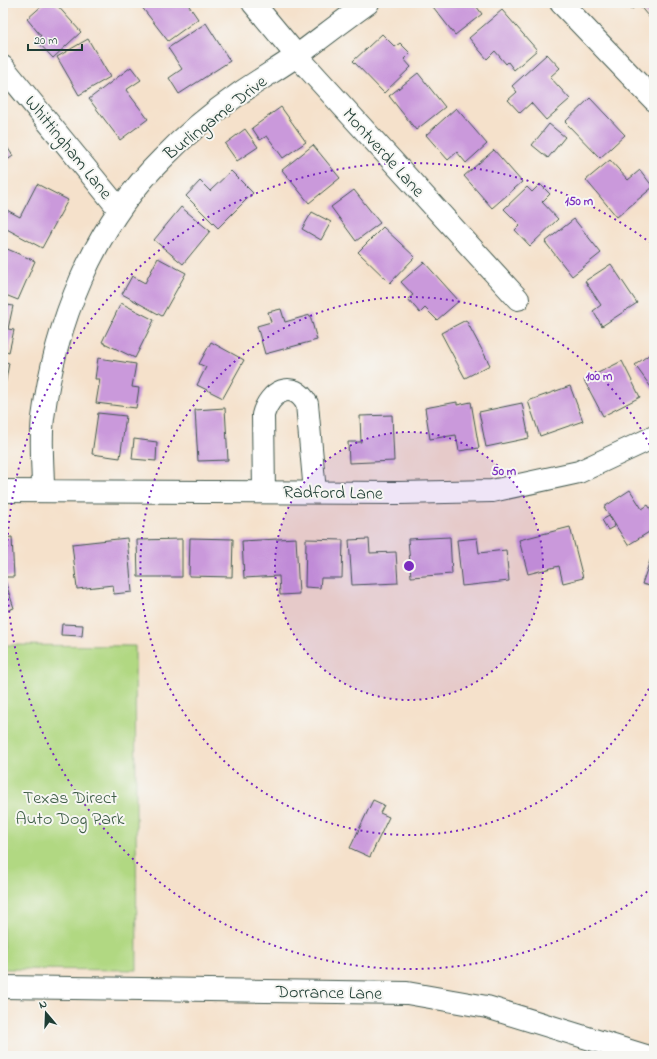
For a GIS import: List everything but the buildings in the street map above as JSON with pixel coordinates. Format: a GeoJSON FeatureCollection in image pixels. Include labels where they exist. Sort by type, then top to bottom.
{"type":"FeatureCollection","features":[{"type":"Feature","properties":{"kind":"street","name":"Montverde Lane"},"geometry":{"type":"LineString","coordinates":[[253,3],[297,56],[518,299]]}},
{"type":"Feature","properties":{"kind":"street","name":"Burlingame Drive"},"geometry":{"type":"LineString","coordinates":[[43,490],[43,420],[50,375],[61,332],[78,286],[119,209],[161,159],[197,127],[240,93],[297,56],[368,3]]}},
{"type":"Feature","properties":{"kind":"street"},"geometry":{"type":"LineString","coordinates":[[561,3],[654,100]]}},
{"type":"Feature","properties":{"kind":"street","name":"Whittingham Lane"},"geometry":{"type":"LineString","coordinates":[[3,67],[119,209]]}},
{"type":"Feature","properties":{"kind":"street"},"geometry":{"type":"LineString","coordinates":[[264,492],[263,415],[266,404],[274,394],[286,390],[296,391],[304,398],[307,404],[315,492]]}},
{"type":"Feature","properties":{"kind":"street","name":"Radford Lane"},"geometry":{"type":"LineString","coordinates":[[3,491],[43,490],[399,493],[492,491],[579,472],[654,437]]}},
{"type":"Feature","properties":{"kind":"street","name":"Dorrance Lane"},"geometry":{"type":"LineString","coordinates":[[3,986],[407,994],[487,1007],[646,1056]]}},
{"type":"Feature","properties":{"kind":"green space","name":"Texas Direct Auto Dog Park"},"geometry":{"type":"Polygon","coordinates":[[[3,645],[135,646],[137,970],[3,969],[3,645]]]}}]}
